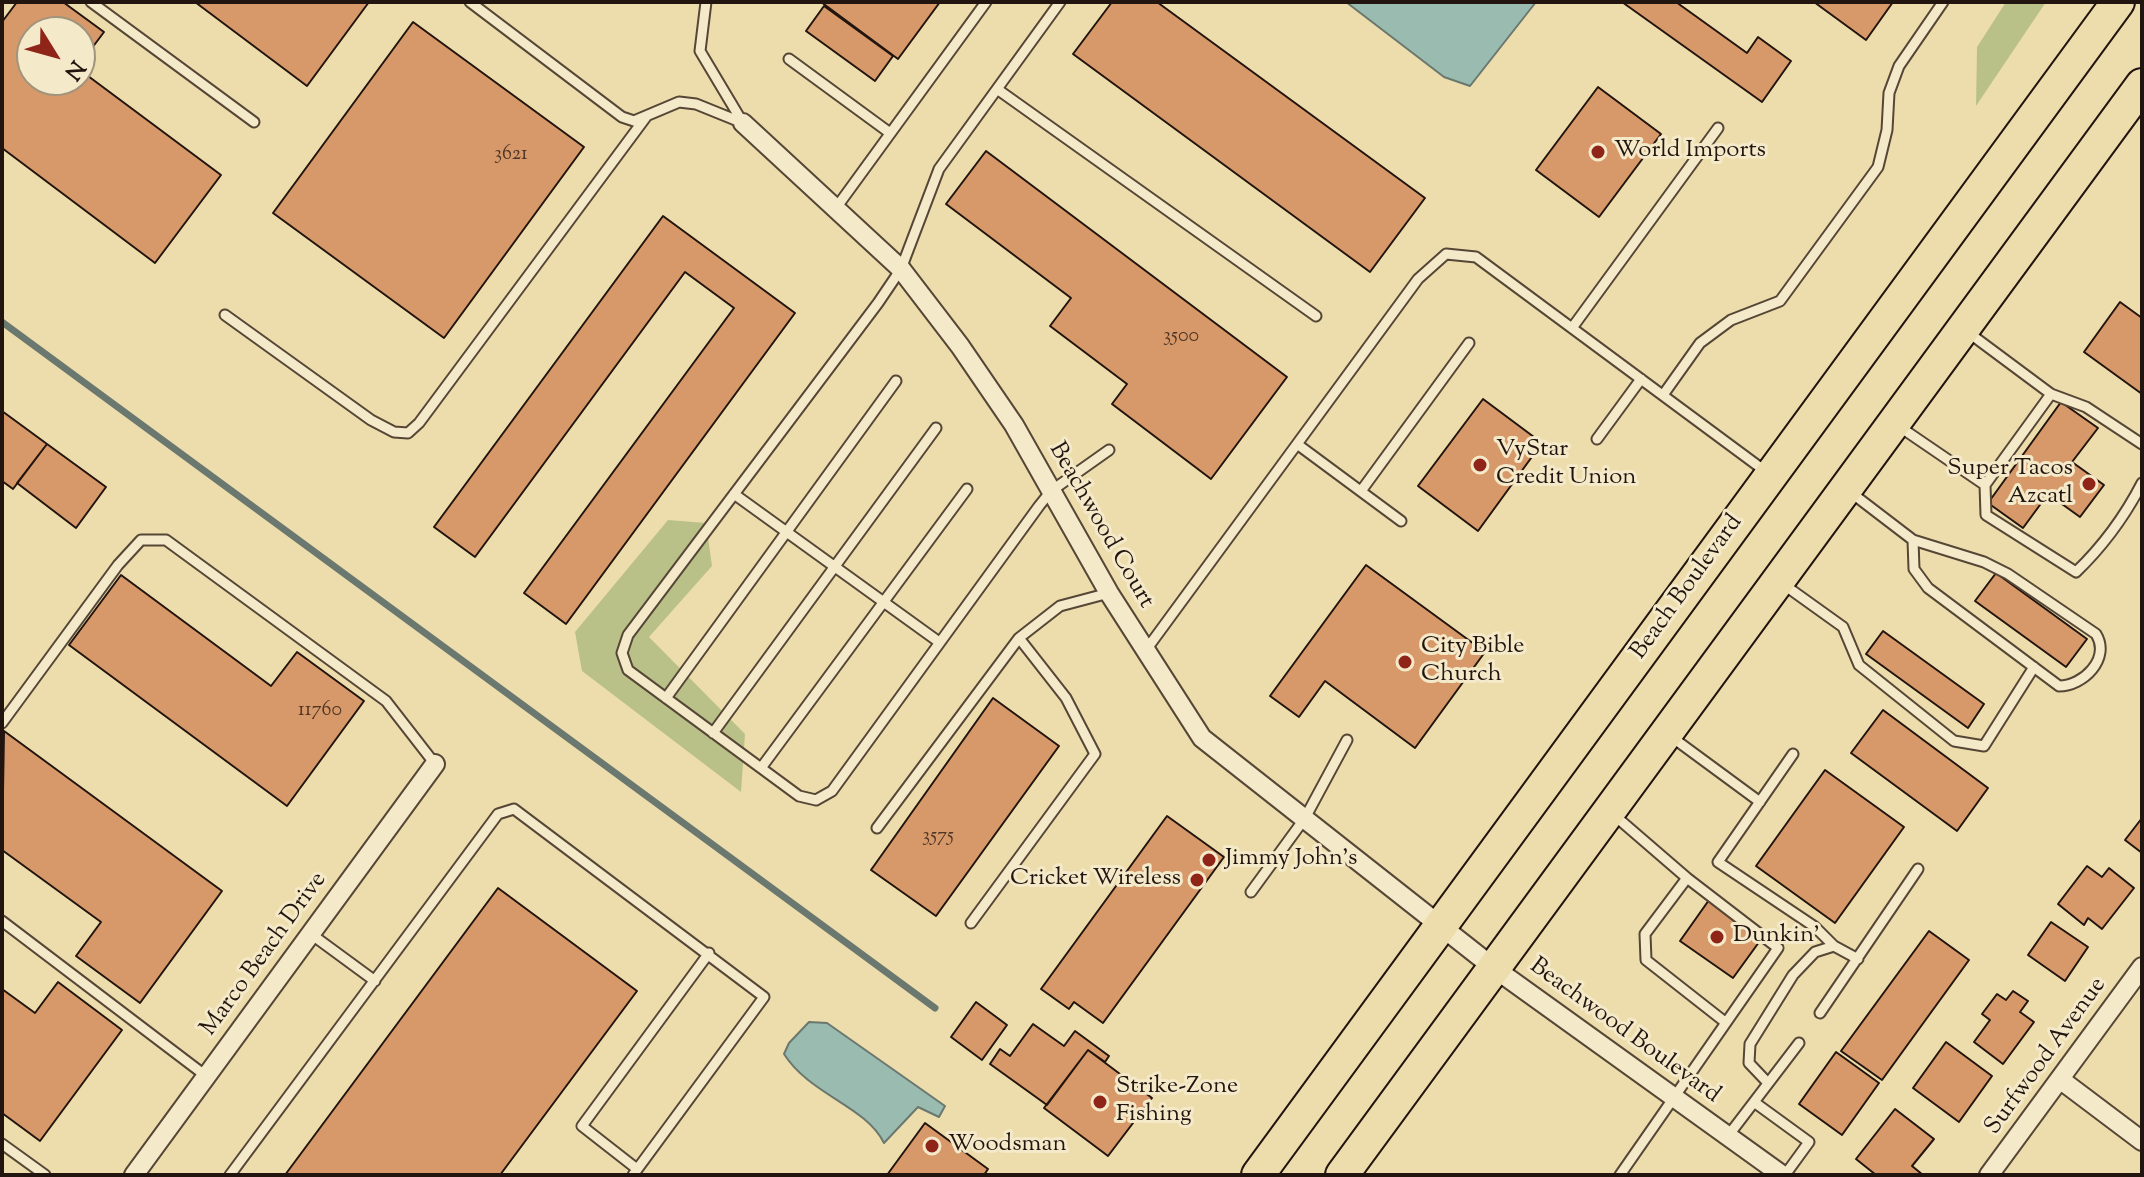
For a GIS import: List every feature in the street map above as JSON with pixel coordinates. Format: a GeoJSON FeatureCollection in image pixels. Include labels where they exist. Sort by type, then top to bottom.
{"type":"FeatureCollection","features":[{"type":"Feature","properties":{"kind":"highway","name":"Beach Boulevard"},"geometry":{"type":"LineString","coordinates":[[1258,1175],[2118,2]]}},
{"type":"Feature","properties":{"kind":"highway"},"geometry":{"type":"LineString","coordinates":[[1342,1175],[2142,85]]}},
{"type":"Feature","properties":{"kind":"street","name":"Beachwood Court"},"geometry":{"type":"LineString","coordinates":[[743,123],[901,269],[969,359],[1014,425],[1109,593],[1202,738],[1441,925]]}},
{"type":"Feature","properties":{"kind":"street","name":"Marco Beach Drive"},"geometry":{"type":"LineString","coordinates":[[134,1175],[435,764]]}},
{"type":"Feature","properties":{"kind":"street","name":"Beachwood Boulevard"},"geometry":{"type":"LineString","coordinates":[[1441,925],[1494,968],[1784,1175]]}},
{"type":"Feature","properties":{"kind":"street","name":"Surfwood Avenue"},"geometry":{"type":"LineString","coordinates":[[1989,1175],[2142,967]]}},
{"type":"Feature","properties":{"kind":"street"},"geometry":{"type":"LineString","coordinates":[[2061,1080],[2142,1141]]}},
{"type":"Feature","properties":{"kind":"lane"},"geometry":{"type":"LineString","coordinates":[[91,2],[254,122]]}},
{"type":"Feature","properties":{"kind":"lane"},"geometry":{"type":"LineString","coordinates":[[470,2],[622,117],[634,121],[679,102],[696,104],[743,123]]}},
{"type":"Feature","properties":{"kind":"lane"},"geometry":{"type":"LineString","coordinates":[[706,2],[700,51],[743,123]]}},
{"type":"Feature","properties":{"kind":"lane"},"geometry":{"type":"LineString","coordinates":[[836,208],[986,2]]}},
{"type":"Feature","properties":{"kind":"lane"},"geometry":{"type":"LineString","coordinates":[[1060,2],[939,169],[901,269],[628,635],[622,653],[628,670],[799,796],[816,800],[832,791],[1051,491],[1109,450]]}},
{"type":"Feature","properties":{"kind":"lane"},"geometry":{"type":"LineString","coordinates":[[1663,395],[1700,343],[1731,320],[1780,301],[1878,167],[1887,130],[1889,93],[1899,66],[1943,2]]}},
{"type":"Feature","properties":{"kind":"lane"},"geometry":{"type":"LineString","coordinates":[[789,59],[890,133]]}},
{"type":"Feature","properties":{"kind":"lane"},"geometry":{"type":"LineString","coordinates":[[997,89],[1316,316]]}},
{"type":"Feature","properties":{"kind":"lane"},"geometry":{"type":"LineString","coordinates":[[225,315],[371,420],[394,432],[408,433],[419,423],[646,117]]}},
{"type":"Feature","properties":{"kind":"lane"},"geometry":{"type":"LineString","coordinates":[[1572,328],[1718,128]]}},
{"type":"Feature","properties":{"kind":"lane"},"geometry":{"type":"LineString","coordinates":[[1146,650],[1418,279],[1446,254],[1476,257],[1771,476]]}},
{"type":"Feature","properties":{"kind":"lane"},"geometry":{"type":"LineString","coordinates":[[1963,329],[2051,394],[2086,407],[2142,444]]}},
{"type":"Feature","properties":{"kind":"lane"},"geometry":{"type":"LineString","coordinates":[[1361,491],[1469,343]]}},
{"type":"Feature","properties":{"kind":"lane"},"geometry":{"type":"LineString","coordinates":[[1597,439],[1641,379]]}},
{"type":"Feature","properties":{"kind":"lane"},"geometry":{"type":"LineString","coordinates":[[666,698],[896,381]]}},
{"type":"Feature","properties":{"kind":"lane"},"geometry":{"type":"LineString","coordinates":[[2051,394],[1985,485],[1986,515],[2076,572],[2096,553],[2130,506],[2142,483]]}},
{"type":"Feature","properties":{"kind":"lane"},"geometry":{"type":"LineString","coordinates":[[1894,423],[1985,485]]}},
{"type":"Feature","properties":{"kind":"lane"},"geometry":{"type":"LineString","coordinates":[[713,733],[936,428]]}},
{"type":"Feature","properties":{"kind":"lane"},"geometry":{"type":"LineString","coordinates":[[1297,444],[1401,521]]}},
{"type":"Feature","properties":{"kind":"lane"},"geometry":{"type":"LineString","coordinates":[[761,768],[967,489]]}},
{"type":"Feature","properties":{"kind":"lane"},"geometry":{"type":"LineString","coordinates":[[1846,489],[1913,540],[1984,562],[2008,574],[2096,634],[2101,642],[2099,658],[2089,675],[2073,686],[2059,686],[1928,588],[1914,569],[1913,540]]}},
{"type":"Feature","properties":{"kind":"lane"},"geometry":{"type":"LineString","coordinates":[[734,494],[939,642]]}},
{"type":"Feature","properties":{"kind":"lane"},"geometry":{"type":"LineString","coordinates":[[2,723],[118,565],[141,540],[166,540],[386,701],[435,764]]}},
{"type":"Feature","properties":{"kind":"lane"},"geometry":{"type":"LineString","coordinates":[[1778,581],[1843,627],[1859,665],[1954,741],[1984,746],[2034,667]]}},
{"type":"Feature","properties":{"kind":"lane"},"geometry":{"type":"LineString","coordinates":[[877,828],[1019,638],[1060,606],[1109,593]]}},
{"type":"Feature","properties":{"kind":"lane"},"geometry":{"type":"LineString","coordinates":[[971,923],[1095,754],[1066,698],[1019,638]]}},
{"type":"Feature","properties":{"kind":"lane"},"geometry":{"type":"LineString","coordinates":[[1666,733],[1760,802]]}},
{"type":"Feature","properties":{"kind":"lane"},"geometry":{"type":"LineString","coordinates":[[1251,892],[1305,818],[1347,740]]}},
{"type":"Feature","properties":{"kind":"lane"},"geometry":{"type":"LineString","coordinates":[[1793,754],[1718,862],[1815,927],[1834,946],[1858,959]]}},
{"type":"Feature","properties":{"kind":"lane"},"geometry":{"type":"LineString","coordinates":[[230,1175],[498,814],[514,809],[709,953],[764,997],[635,1172],[582,1126],[709,953]]}},
{"type":"Feature","properties":{"kind":"lane"},"geometry":{"type":"LineString","coordinates":[[1610,810],[1687,878],[1778,948],[1620,1175]]}},
{"type":"Feature","properties":{"kind":"lane"},"geometry":{"type":"LineString","coordinates":[[1820,1013],[1918,869]]}},
{"type":"Feature","properties":{"kind":"lane"},"geometry":{"type":"LineString","coordinates":[[1687,878],[1645,934],[1646,960],[1725,1022]]}},
{"type":"Feature","properties":{"kind":"lane"},"geometry":{"type":"LineString","coordinates":[[2,921],[206,1076]]}},
{"type":"Feature","properties":{"kind":"lane"},"geometry":{"type":"LineString","coordinates":[[311,934],[375,981]]}},
{"type":"Feature","properties":{"kind":"lane"},"geometry":{"type":"LineString","coordinates":[[1768,1083],[1749,1063],[1750,1044],[1770,1006],[1793,975],[1815,952],[1834,946]]}},
{"type":"Feature","properties":{"kind":"lane"},"geometry":{"type":"LineString","coordinates":[[1728,1136],[1799,1043]]}},
{"type":"Feature","properties":{"kind":"lane"},"geometry":{"type":"LineString","coordinates":[[1754,1102],[1809,1142],[1784,1175]]}},
{"type":"Feature","properties":{"kind":"lane"},"geometry":{"type":"LineString","coordinates":[[2,1144],[45,1175]]}},
{"type":"Feature","properties":{"kind":"green space"},"geometry":{"type":"Polygon","coordinates":[[[2006,2],[2046,2],[1976,106],[1977,47],[2006,2]]]}},
{"type":"Feature","properties":{"kind":"green space"},"geometry":{"type":"Polygon","coordinates":[[[668,520],[706,523],[712,566],[649,637],[745,734],[741,792],[582,671],[575,632],[668,520]]]}},
{"type":"Feature","properties":{"kind":"water"},"geometry":{"type":"Polygon","coordinates":[[[1346,2],[1536,2],[1470,86],[1444,77],[1346,2]]]}},
{"type":"Feature","properties":{"kind":"water"},"geometry":{"type":"Polygon","coordinates":[[[809,1022],[827,1023],[945,1106],[939,1117],[918,1107],[884,1143],[864,1119],[808,1080],[784,1054],[789,1043],[809,1022]]]}},
{"type":"Feature","properties":{"kind":"building"},"geometry":{"type":"Polygon","coordinates":[[[17,2],[63,2],[82,16],[16,16],[16,96],[96,96],[96,82],[221,175],[155,263],[2,148],[2,22],[17,2]]]}},
{"type":"Feature","properties":{"kind":"building"},"geometry":{"type":"Polygon","coordinates":[[[195,2],[369,2],[307,86],[195,2]]]}},
{"type":"Feature","properties":{"kind":"building"},"geometry":{"type":"Polygon","coordinates":[[[821,2],[940,2],[898,59],[821,2]]]}},
{"type":"Feature","properties":{"kind":"building"},"geometry":{"type":"Polygon","coordinates":[[[1112,2],[1157,2],[1425,198],[1370,272],[1073,54],[1112,2]]]}},
{"type":"Feature","properties":{"kind":"building"},"geometry":{"type":"Polygon","coordinates":[[[1622,2],[1676,2],[1747,53],[1758,37],[1791,61],[1762,102],[1622,2]]]}},
{"type":"Feature","properties":{"kind":"building"},"geometry":{"type":"Polygon","coordinates":[[[1814,2],[1893,2],[1866,40],[1814,2]]]}},
{"type":"Feature","properties":{"kind":"building"},"geometry":{"type":"Polygon","coordinates":[[[824,6],[893,56],[875,81],[806,31],[824,6]]]}},
{"type":"Feature","properties":{"kind":"building"},"geometry":{"type":"Polygon","coordinates":[[[413,22],[584,147],[444,338],[273,213],[413,22]]]}},
{"type":"Feature","properties":{"kind":"building"},"geometry":{"type":"Polygon","coordinates":[[[96,26],[104,32],[96,43],[96,26]]]}},
{"type":"Feature","properties":{"kind":"building","name":"World Imports"},"geometry":{"type":"Polygon","coordinates":[[[1598,87],[1661,134],[1599,217],[1536,170],[1598,87]]]}},
{"type":"Feature","properties":{"kind":"building"},"geometry":{"type":"Polygon","coordinates":[[[986,151],[1287,377],[1211,479],[1112,404],[1127,384],[1050,326],[1071,298],[946,204],[986,151]]]}},
{"type":"Feature","properties":{"kind":"building"},"geometry":{"type":"Polygon","coordinates":[[[663,216],[795,313],[566,624],[524,593],[734,308],[685,272],[475,557],[434,527],[663,216]]]}},
{"type":"Feature","properties":{"kind":"building"},"geometry":{"type":"Polygon","coordinates":[[[2120,302],[2142,318],[2142,394],[2084,352],[2120,302]]]}},
{"type":"Feature","properties":{"kind":"building","name":"VyStar Credit Union"},"geometry":{"type":"Polygon","coordinates":[[[1483,399],[1542,443],[1478,531],[1418,486],[1483,399]]]}},
{"type":"Feature","properties":{"kind":"building"},"geometry":{"type":"Polygon","coordinates":[[[2061,402],[2098,428],[2072,462],[2104,485],[2080,517],[2048,494],[2023,528],[1988,503],[2061,402]]]}},
{"type":"Feature","properties":{"kind":"building"},"geometry":{"type":"Polygon","coordinates":[[[2,411],[47,444],[13,489],[2,481],[2,411]]]}},
{"type":"Feature","properties":{"kind":"building"},"geometry":{"type":"Polygon","coordinates":[[[47,444],[106,487],[76,528],[17,483],[47,444]]]}},
{"type":"Feature","properties":{"kind":"building"},"geometry":{"type":"Polygon","coordinates":[[[1366,565],[1485,652],[1415,748],[1325,681],[1299,717],[1270,696],[1366,565]]]}},
{"type":"Feature","properties":{"kind":"building"},"geometry":{"type":"Polygon","coordinates":[[[1996,573],[2087,639],[2066,667],[1975,601],[1996,573]]]}},
{"type":"Feature","properties":{"kind":"building"},"geometry":{"type":"Polygon","coordinates":[[[121,575],[271,686],[297,652],[364,701],[287,806],[69,645],[121,575]]]}},
{"type":"Feature","properties":{"kind":"building"},"geometry":{"type":"Polygon","coordinates":[[[1883,631],[1984,704],[1968,728],[1866,654],[1883,631]]]}},
{"type":"Feature","properties":{"kind":"building"},"geometry":{"type":"Polygon","coordinates":[[[993,698],[1059,746],[936,916],[871,870],[993,698]]]}},
{"type":"Feature","properties":{"kind":"building"},"geometry":{"type":"Polygon","coordinates":[[[1883,710],[1988,788],[1957,831],[1851,753],[1883,710]]]}},
{"type":"Feature","properties":{"kind":"building"},"geometry":{"type":"Polygon","coordinates":[[[4,731],[222,891],[140,1003],[76,956],[101,922],[2,850],[4,731]]]}},
{"type":"Feature","properties":{"kind":"building"},"geometry":{"type":"Polygon","coordinates":[[[1825,770],[1904,827],[1835,923],[1756,866],[1825,770]]]}},
{"type":"Feature","properties":{"kind":"building"},"geometry":{"type":"Polygon","coordinates":[[[1167,816],[1224,857],[1103,1023],[1074,1002],[1069,1009],[1041,989],[1167,816]]]}},
{"type":"Feature","properties":{"kind":"building"},"geometry":{"type":"Polygon","coordinates":[[[2142,818],[2142,853],[2125,840],[2142,818]]]}},
{"type":"Feature","properties":{"kind":"building"},"geometry":{"type":"Polygon","coordinates":[[[2087,866],[2102,877],[2109,868],[2134,888],[2102,929],[2088,918],[2084,925],[2058,904],[2087,866]]]}},
{"type":"Feature","properties":{"kind":"building"},"geometry":{"type":"Polygon","coordinates":[[[498,888],[637,991],[500,1175],[285,1175],[498,888]]]}},
{"type":"Feature","properties":{"kind":"building"},"geometry":{"type":"Polygon","coordinates":[[[1709,900],[1762,938],[1733,978],[1680,941],[1709,900]]]}},
{"type":"Feature","properties":{"kind":"building"},"geometry":{"type":"Polygon","coordinates":[[[2051,922],[2088,947],[2065,981],[2028,955],[2051,922]]]}},
{"type":"Feature","properties":{"kind":"building"},"geometry":{"type":"Polygon","coordinates":[[[1929,931],[1969,960],[1882,1080],[1841,1051],[1929,931]]]}},
{"type":"Feature","properties":{"kind":"building"},"geometry":{"type":"Polygon","coordinates":[[[58,982],[122,1030],[40,1141],[2,1113],[2,989],[35,1013],[58,982]]]}},
{"type":"Feature","properties":{"kind":"building"},"geometry":{"type":"Polygon","coordinates":[[[2013,991],[2028,1001],[2020,1012],[2034,1022],[2003,1064],[1974,1042],[1990,1020],[1982,1014],[1997,994],[2006,1000],[2013,991]]]}},
{"type":"Feature","properties":{"kind":"building"},"geometry":{"type":"Polygon","coordinates":[[[976,1002],[1007,1025],[982,1060],[951,1037],[976,1002]]]}},
{"type":"Feature","properties":{"kind":"building"},"geometry":{"type":"Polygon","coordinates":[[[1033,1024],[1064,1046],[1075,1031],[1109,1056],[1105,1062],[1088,1050],[1047,1105],[990,1064],[1000,1049],[1010,1056],[1033,1024]]]}},
{"type":"Feature","properties":{"kind":"building"},"geometry":{"type":"Polygon","coordinates":[[[1946,1042],[1992,1076],[1959,1122],[1913,1088],[1946,1042]]]}},
{"type":"Feature","properties":{"kind":"building","name":"Strike-Zone Fishing"},"geometry":{"type":"Polygon","coordinates":[[[1088,1050],[1152,1098],[1108,1156],[1044,1108],[1088,1050]]]}},
{"type":"Feature","properties":{"kind":"building"},"geometry":{"type":"Polygon","coordinates":[[[1836,1052],[1879,1083],[1842,1135],[1799,1104],[1836,1052]]]}},
{"type":"Feature","properties":{"kind":"building"},"geometry":{"type":"Polygon","coordinates":[[[1895,1109],[1934,1139],[1912,1166],[1923,1175],[1876,1175],[1856,1159],[1895,1109]]]}},
{"type":"Feature","properties":{"kind":"building","name":"Woodsman"},"geometry":{"type":"Polygon","coordinates":[[[925,1123],[988,1169],[984,1175],[887,1175],[925,1123]]]}},
{"type":"Feature","properties":{"kind":"waterway"},"geometry":{"type":"LineString","coordinates":[[2,322],[935,1008]]}},
{"type":"Feature","properties":{"kind":"place","name":"World Imports"},"geometry":{"type":"Point","coordinates":[1598,152]}},
{"type":"Feature","properties":{"kind":"place","name":"VyStar Credit Union"},"geometry":{"type":"Point","coordinates":[1480,465]}},
{"type":"Feature","properties":{"kind":"place","name":"Super Tacos Azcatl"},"geometry":{"type":"Point","coordinates":[2089,484]}},
{"type":"Feature","properties":{"kind":"place","name":"City Bible Church"},"geometry":{"type":"Point","coordinates":[1405,662]}},
{"type":"Feature","properties":{"kind":"place","name":"Jimmy John's"},"geometry":{"type":"Point","coordinates":[1209,860]}},
{"type":"Feature","properties":{"kind":"place","name":"Cricket Wireless"},"geometry":{"type":"Point","coordinates":[1197,880]}},
{"type":"Feature","properties":{"kind":"place","name":"Dunkin'"},"geometry":{"type":"Point","coordinates":[1717,937]}},
{"type":"Feature","properties":{"kind":"place","name":"Strike-Zone Fishing"},"geometry":{"type":"Point","coordinates":[1100,1102]}},
{"type":"Feature","properties":{"kind":"place","name":"Woodsman"},"geometry":{"type":"Point","coordinates":[932,1146]}}]}
